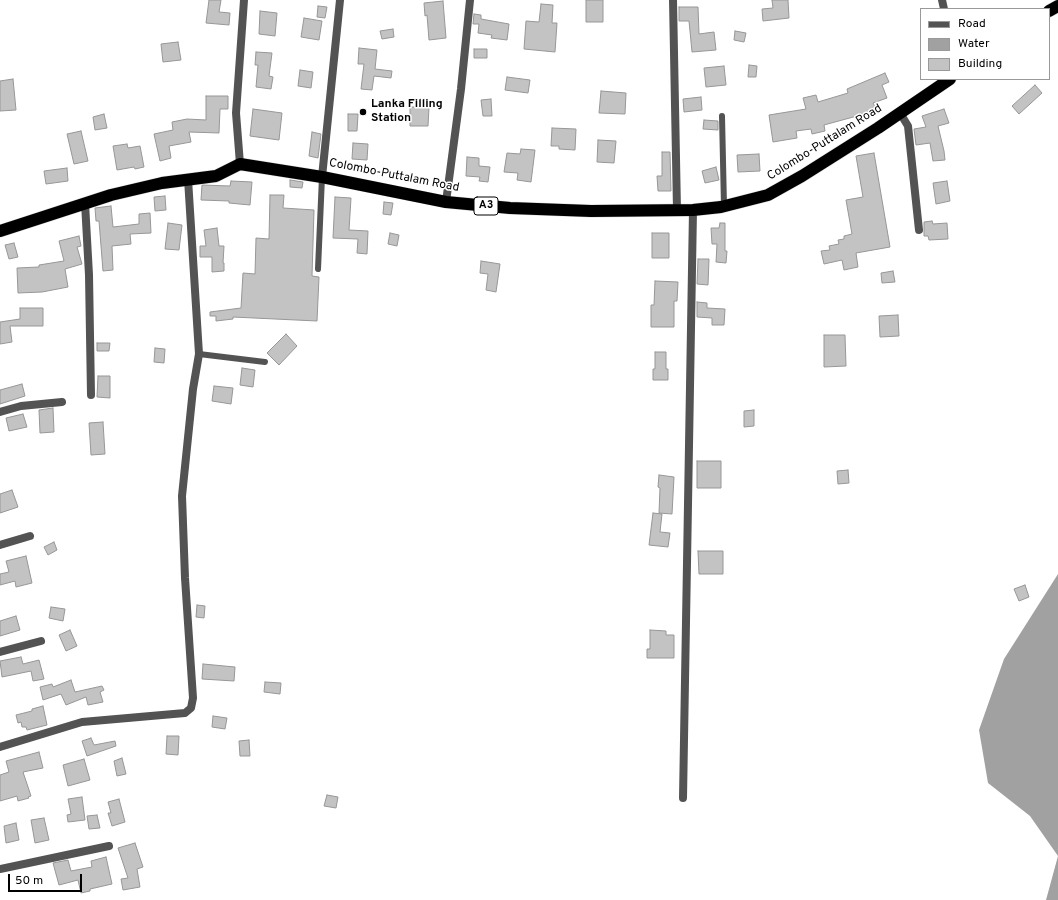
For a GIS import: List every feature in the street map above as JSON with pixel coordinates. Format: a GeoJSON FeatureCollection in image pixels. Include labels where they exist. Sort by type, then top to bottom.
{"type":"FeatureCollection","features":[{"type":"Feature","properties":{"kind":"highway","name":"Colombo-Puttalam Road"},"geometry":{"type":"LineString","coordinates":[[240,164],[322,177],[446,202],[510,208],[591,211],[693,210],[724,206],[768,195],[802,176],[949,80]]}},
{"type":"Feature","properties":{"kind":"highway"},"geometry":{"type":"LineString","coordinates":[[0,231],[111,195],[162,183],[216,176],[240,164]]}},
{"type":"Feature","properties":{"kind":"street"},"geometry":{"type":"LineString","coordinates":[[240,164],[236,113],[244,0]]}},
{"type":"Feature","properties":{"kind":"street"},"geometry":{"type":"LineString","coordinates":[[322,177],[340,0]]}},
{"type":"Feature","properties":{"kind":"street"},"geometry":{"type":"LineString","coordinates":[[446,202],[461,89],[470,0]]}},
{"type":"Feature","properties":{"kind":"street"},"geometry":{"type":"LineString","coordinates":[[673,0],[677,210]]}},
{"type":"Feature","properties":{"kind":"street"},"geometry":{"type":"LineString","coordinates":[[900,113],[908,126],[919,230]]}},
{"type":"Feature","properties":{"kind":"street"},"geometry":{"type":"LineString","coordinates":[[0,747],[82,722],[186,713],[191,708],[193,698],[185,578],[182,496],[193,389],[199,354],[188,179]]}},
{"type":"Feature","properties":{"kind":"street"},"geometry":{"type":"LineString","coordinates":[[84,203],[89,275],[91,395]]}},
{"type":"Feature","properties":{"kind":"street"},"geometry":{"type":"LineString","coordinates":[[683,798],[693,210]]}},
{"type":"Feature","properties":{"kind":"street"},"geometry":{"type":"LineString","coordinates":[[0,412],[21,406],[62,402]]}},
{"type":"Feature","properties":{"kind":"street"},"geometry":{"type":"LineString","coordinates":[[0,545],[30,536]]}},
{"type":"Feature","properties":{"kind":"street"},"geometry":{"type":"LineString","coordinates":[[0,652],[41,641]]}},
{"type":"Feature","properties":{"kind":"street"},"geometry":{"type":"LineString","coordinates":[[0,869],[109,846]]}},
{"type":"Feature","properties":{"kind":"lane"},"geometry":{"type":"LineString","coordinates":[[722,116],[724,206]]}},
{"type":"Feature","properties":{"kind":"lane"},"geometry":{"type":"LineString","coordinates":[[318,270],[322,177]]}},
{"type":"Feature","properties":{"kind":"lane"},"geometry":{"type":"LineString","coordinates":[[199,354],[265,362]]}},
{"type":"Feature","properties":{"kind":"water"},"geometry":{"type":"Polygon","coordinates":[[[1058,574],[1058,856],[1030,816],[988,783],[979,730],[1004,659],[1058,574]]]}},
{"type":"Feature","properties":{"kind":"water"},"geometry":{"type":"Polygon","coordinates":[[[1058,856],[1058,900],[1046,900],[1058,856]]]}},
{"type":"Feature","properties":{"kind":"building"},"geometry":{"type":"Polygon","coordinates":[[[209,0],[221,0],[219,12],[230,13],[229,25],[206,23],[209,0]]]}},
{"type":"Feature","properties":{"kind":"building"},"geometry":{"type":"Polygon","coordinates":[[[586,0],[603,0],[603,22],[586,22],[586,0]]]}},
{"type":"Feature","properties":{"kind":"building"},"geometry":{"type":"Polygon","coordinates":[[[772,0],[788,0],[789,18],[763,21],[762,9],[773,8],[772,0]]]}},
{"type":"Feature","properties":{"kind":"building"},"geometry":{"type":"Polygon","coordinates":[[[443,1],[446,38],[429,40],[427,15],[425,16],[424,3],[443,1]]]}},
{"type":"Feature","properties":{"kind":"building"},"geometry":{"type":"Polygon","coordinates":[[[541,4],[553,5],[552,23],[557,23],[555,52],[524,49],[526,21],[539,22],[541,4]]]}},
{"type":"Feature","properties":{"kind":"building"},"geometry":{"type":"Polygon","coordinates":[[[318,6],[327,7],[325,18],[317,17],[318,6]]]}},
{"type":"Feature","properties":{"kind":"building"},"geometry":{"type":"Polygon","coordinates":[[[679,7],[698,7],[699,34],[714,32],[716,50],[692,52],[689,21],[679,21],[679,7]]]}},
{"type":"Feature","properties":{"kind":"building"},"geometry":{"type":"Polygon","coordinates":[[[260,11],[277,13],[275,36],[259,34],[260,11]]]}},
{"type":"Feature","properties":{"kind":"building"},"geometry":{"type":"Polygon","coordinates":[[[474,14],[481,15],[481,19],[509,24],[507,40],[491,38],[492,35],[478,33],[479,24],[473,24],[474,14]]]}},
{"type":"Feature","properties":{"kind":"building"},"geometry":{"type":"Polygon","coordinates":[[[304,18],[322,21],[319,40],[301,37],[304,18]]]}},
{"type":"Feature","properties":{"kind":"building"},"geometry":{"type":"Polygon","coordinates":[[[393,29],[394,37],[382,39],[380,31],[393,29]]]}},
{"type":"Feature","properties":{"kind":"building"},"geometry":{"type":"Polygon","coordinates":[[[735,31],[746,33],[744,42],[734,40],[735,31]]]}},
{"type":"Feature","properties":{"kind":"building"},"geometry":{"type":"Polygon","coordinates":[[[178,42],[181,60],[163,62],[161,44],[178,42]]]}},
{"type":"Feature","properties":{"kind":"building"},"geometry":{"type":"Polygon","coordinates":[[[359,48],[377,50],[375,69],[392,71],[391,78],[374,76],[372,90],[361,89],[364,64],[358,64],[359,48]]]}},
{"type":"Feature","properties":{"kind":"building"},"geometry":{"type":"Polygon","coordinates":[[[474,49],[487,49],[487,58],[474,58],[474,49]]]}},
{"type":"Feature","properties":{"kind":"building"},"geometry":{"type":"Polygon","coordinates":[[[256,52],[272,53],[269,76],[273,77],[271,89],[256,87],[258,65],[255,65],[256,52]]]}},
{"type":"Feature","properties":{"kind":"building"},"geometry":{"type":"Polygon","coordinates":[[[749,65],[757,66],[756,77],[748,77],[749,65]]]}},
{"type":"Feature","properties":{"kind":"building"},"geometry":{"type":"Polygon","coordinates":[[[724,66],[726,85],[706,87],[704,68],[724,66]]]}},
{"type":"Feature","properties":{"kind":"building"},"geometry":{"type":"Polygon","coordinates":[[[300,70],[313,72],[311,88],[298,86],[300,70]]]}},
{"type":"Feature","properties":{"kind":"building"},"geometry":{"type":"Polygon","coordinates":[[[885,73],[889,82],[882,85],[887,98],[873,103],[876,109],[824,125],[825,131],[812,134],[811,129],[796,131],[797,138],[773,142],[769,115],[806,109],[803,98],[816,95],[818,102],[848,93],[847,89],[885,73]]]}},
{"type":"Feature","properties":{"kind":"building"},"geometry":{"type":"Polygon","coordinates":[[[507,77],[530,80],[528,93],[505,90],[507,77]]]}},
{"type":"Feature","properties":{"kind":"building"},"geometry":{"type":"Polygon","coordinates":[[[13,79],[16,110],[0,111],[0,81],[13,79]]]}},
{"type":"Feature","properties":{"kind":"building"},"geometry":{"type":"Polygon","coordinates":[[[1035,85],[1042,93],[1019,114],[1012,106],[1035,85]]]}},
{"type":"Feature","properties":{"kind":"building"},"geometry":{"type":"Polygon","coordinates":[[[601,91],[626,93],[625,114],[599,113],[601,91]]]}},
{"type":"Feature","properties":{"kind":"building"},"geometry":{"type":"Polygon","coordinates":[[[206,96],[228,96],[228,109],[220,109],[219,133],[189,132],[191,142],[169,146],[171,158],[160,161],[154,134],[173,130],[172,122],[187,119],[206,120],[206,96]]]}},
{"type":"Feature","properties":{"kind":"building"},"geometry":{"type":"Polygon","coordinates":[[[701,97],[702,110],[684,112],[683,99],[701,97]]]}},
{"type":"Feature","properties":{"kind":"building"},"geometry":{"type":"Polygon","coordinates":[[[491,99],[492,116],[483,116],[481,100],[491,99]]]}},
{"type":"Feature","properties":{"kind":"building"},"geometry":{"type":"Polygon","coordinates":[[[410,107],[429,107],[428,126],[410,126],[410,107]]]}},
{"type":"Feature","properties":{"kind":"building"},"geometry":{"type":"Polygon","coordinates":[[[253,109],[282,113],[279,140],[250,136],[253,109]]]}},
{"type":"Feature","properties":{"kind":"building"},"geometry":{"type":"Polygon","coordinates":[[[944,109],[949,123],[938,126],[945,160],[933,161],[930,143],[916,145],[914,129],[926,127],[922,116],[944,109]]]}},
{"type":"Feature","properties":{"kind":"building"},"geometry":{"type":"Polygon","coordinates":[[[104,114],[107,128],[95,130],[93,117],[104,114]]]}},
{"type":"Feature","properties":{"kind":"building"},"geometry":{"type":"Polygon","coordinates":[[[348,114],[358,114],[357,131],[348,131],[348,114]]]}},
{"type":"Feature","properties":{"kind":"building"},"geometry":{"type":"Polygon","coordinates":[[[704,120],[718,121],[718,130],[703,129],[704,120]]]}},
{"type":"Feature","properties":{"kind":"building"},"geometry":{"type":"Polygon","coordinates":[[[552,128],[576,129],[575,150],[559,149],[559,146],[551,146],[552,128]]]}},
{"type":"Feature","properties":{"kind":"building"},"geometry":{"type":"Polygon","coordinates":[[[81,131],[88,161],[74,164],[67,134],[81,131]]]}},
{"type":"Feature","properties":{"kind":"building"},"geometry":{"type":"Polygon","coordinates":[[[312,132],[321,134],[318,158],[309,156],[312,132]]]}},
{"type":"Feature","properties":{"kind":"building"},"geometry":{"type":"Polygon","coordinates":[[[598,140],[616,141],[614,163],[597,162],[598,140]]]}},
{"type":"Feature","properties":{"kind":"building"},"geometry":{"type":"Polygon","coordinates":[[[353,143],[368,144],[367,160],[352,159],[353,143]]]}},
{"type":"Feature","properties":{"kind":"building"},"geometry":{"type":"Polygon","coordinates":[[[127,144],[128,148],[140,146],[144,167],[117,170],[113,146],[127,144]]]}},
{"type":"Feature","properties":{"kind":"building"},"geometry":{"type":"Polygon","coordinates":[[[521,149],[535,150],[531,182],[517,180],[518,173],[504,172],[507,153],[520,154],[521,149]]]}},
{"type":"Feature","properties":{"kind":"building"},"geometry":{"type":"Polygon","coordinates":[[[662,152],[670,152],[671,191],[658,191],[657,176],[662,176],[662,152]]]}},
{"type":"Feature","properties":{"kind":"building"},"geometry":{"type":"Polygon","coordinates":[[[874,153],[890,247],[856,253],[858,267],[844,270],[842,260],[824,264],[821,251],[830,250],[829,246],[839,244],[838,240],[844,239],[844,236],[852,234],[846,200],[863,197],[856,156],[874,153]]]}},
{"type":"Feature","properties":{"kind":"building"},"geometry":{"type":"Polygon","coordinates":[[[759,154],[760,171],[738,172],[737,155],[759,154]]]}},
{"type":"Feature","properties":{"kind":"building"},"geometry":{"type":"Polygon","coordinates":[[[467,157],[479,158],[479,166],[490,167],[488,182],[479,181],[480,177],[466,176],[467,157]]]}},
{"type":"Feature","properties":{"kind":"building"},"geometry":{"type":"Polygon","coordinates":[[[716,167],[719,180],[705,183],[702,171],[716,167]]]}},
{"type":"Feature","properties":{"kind":"building"},"geometry":{"type":"Polygon","coordinates":[[[67,168],[68,181],[46,184],[44,171],[67,168]]]}},
{"type":"Feature","properties":{"kind":"building"},"geometry":{"type":"Polygon","coordinates":[[[290,180],[303,182],[302,188],[290,187],[290,180]]]}},
{"type":"Feature","properties":{"kind":"building"},"geometry":{"type":"Polygon","coordinates":[[[231,181],[252,182],[250,205],[229,203],[229,201],[201,200],[202,185],[230,186],[231,181]]]}},
{"type":"Feature","properties":{"kind":"building"},"geometry":{"type":"Polygon","coordinates":[[[947,181],[950,201],[936,204],[933,183],[947,181]]]}},
{"type":"Feature","properties":{"kind":"building"},"geometry":{"type":"Polygon","coordinates":[[[270,195],[284,195],[283,208],[314,210],[312,276],[319,277],[317,321],[233,317],[233,319],[216,321],[216,316],[210,316],[210,312],[241,308],[243,273],[255,274],[256,238],[269,239],[270,195]]]}},
{"type":"Feature","properties":{"kind":"building"},"geometry":{"type":"Polygon","coordinates":[[[165,196],[166,210],[155,211],[154,197],[165,196]]]}},
{"type":"Feature","properties":{"kind":"building"},"geometry":{"type":"Polygon","coordinates":[[[335,197],[351,198],[349,230],[368,231],[367,254],[357,253],[358,239],[333,238],[335,197]]]}},
{"type":"Feature","properties":{"kind":"building"},"geometry":{"type":"Polygon","coordinates":[[[384,202],[393,203],[391,215],[383,214],[384,202]]]}},
{"type":"Feature","properties":{"kind":"building"},"geometry":{"type":"Polygon","coordinates":[[[111,206],[113,227],[139,224],[139,214],[150,213],[151,233],[130,234],[131,244],[112,246],[113,270],[103,271],[99,221],[96,221],[95,208],[111,206]]]}},
{"type":"Feature","properties":{"kind":"building"},"geometry":{"type":"Polygon","coordinates":[[[932,221],[933,224],[947,223],[948,239],[929,240],[928,236],[924,236],[924,222],[932,221]]]}},
{"type":"Feature","properties":{"kind":"building"},"geometry":{"type":"Polygon","coordinates":[[[168,223],[182,225],[179,250],[165,249],[168,223]]]}},
{"type":"Feature","properties":{"kind":"building"},"geometry":{"type":"Polygon","coordinates":[[[720,223],[725,223],[725,251],[727,251],[726,263],[716,262],[717,244],[712,244],[711,228],[719,228],[720,223]]]}},
{"type":"Feature","properties":{"kind":"building"},"geometry":{"type":"Polygon","coordinates":[[[217,228],[219,246],[224,246],[224,271],[212,272],[212,257],[200,257],[200,246],[206,246],[204,230],[217,228]]]}},
{"type":"Feature","properties":{"kind":"building"},"geometry":{"type":"Polygon","coordinates":[[[390,233],[399,235],[397,246],[388,244],[390,233]]]}},
{"type":"Feature","properties":{"kind":"building"},"geometry":{"type":"Polygon","coordinates":[[[652,233],[669,233],[669,258],[652,258],[652,233]]]}},
{"type":"Feature","properties":{"kind":"building"},"geometry":{"type":"Polygon","coordinates":[[[79,236],[81,246],[77,247],[82,264],[65,269],[68,287],[42,292],[18,293],[17,268],[39,267],[39,265],[64,261],[59,241],[79,236]]]}},
{"type":"Feature","properties":{"kind":"building"},"geometry":{"type":"Polygon","coordinates":[[[14,243],[18,257],[9,259],[5,245],[14,243]]]}},
{"type":"Feature","properties":{"kind":"building"},"geometry":{"type":"Polygon","coordinates":[[[698,259],[709,259],[708,285],[697,284],[698,259]]]}},
{"type":"Feature","properties":{"kind":"building"},"geometry":{"type":"Polygon","coordinates":[[[481,261],[500,264],[496,292],[486,290],[488,274],[480,273],[481,261]]]}},
{"type":"Feature","properties":{"kind":"building"},"geometry":{"type":"Polygon","coordinates":[[[893,271],[895,282],[882,283],[881,273],[893,271]]]}},
{"type":"Feature","properties":{"kind":"building"},"geometry":{"type":"Polygon","coordinates":[[[655,281],[678,282],[677,301],[674,301],[674,327],[651,327],[651,305],[654,305],[655,281]]]}},
{"type":"Feature","properties":{"kind":"building"},"geometry":{"type":"Polygon","coordinates":[[[697,302],[707,303],[707,308],[725,309],[724,325],[712,325],[712,318],[697,317],[697,302]]]}},
{"type":"Feature","properties":{"kind":"building"},"geometry":{"type":"Polygon","coordinates":[[[20,308],[43,308],[43,326],[10,326],[12,342],[0,344],[0,322],[20,319],[20,308]]]}},
{"type":"Feature","properties":{"kind":"building"},"geometry":{"type":"Polygon","coordinates":[[[898,315],[899,336],[880,337],[879,316],[898,315]]]}},
{"type":"Feature","properties":{"kind":"building"},"geometry":{"type":"Polygon","coordinates":[[[286,334],[297,346],[279,365],[267,353],[286,334]]]}},
{"type":"Feature","properties":{"kind":"building"},"geometry":{"type":"Polygon","coordinates":[[[824,335],[845,335],[846,366],[824,367],[824,335]]]}},
{"type":"Feature","properties":{"kind":"building"},"geometry":{"type":"Polygon","coordinates":[[[97,343],[110,343],[109,351],[97,351],[97,343]]]}},
{"type":"Feature","properties":{"kind":"building"},"geometry":{"type":"Polygon","coordinates":[[[155,348],[165,349],[164,363],[154,362],[155,348]]]}},
{"type":"Feature","properties":{"kind":"building"},"geometry":{"type":"Polygon","coordinates":[[[655,352],[666,352],[666,369],[668,369],[668,380],[653,380],[653,369],[655,369],[655,352]]]}},
{"type":"Feature","properties":{"kind":"building"},"geometry":{"type":"Polygon","coordinates":[[[242,368],[255,370],[253,387],[240,385],[242,368]]]}},
{"type":"Feature","properties":{"kind":"building"},"geometry":{"type":"Polygon","coordinates":[[[98,376],[110,376],[110,398],[97,397],[98,376]]]}},
{"type":"Feature","properties":{"kind":"building"},"geometry":{"type":"Polygon","coordinates":[[[22,384],[25,396],[0,404],[0,390],[22,384]]]}},
{"type":"Feature","properties":{"kind":"building"},"geometry":{"type":"Polygon","coordinates":[[[214,386],[233,388],[231,404],[212,401],[214,386]]]}},
{"type":"Feature","properties":{"kind":"building"},"geometry":{"type":"Polygon","coordinates":[[[53,408],[54,432],[40,433],[39,410],[53,408]]]}},
{"type":"Feature","properties":{"kind":"building"},"geometry":{"type":"Polygon","coordinates":[[[754,410],[754,426],[744,427],[744,411],[754,410]]]}},
{"type":"Feature","properties":{"kind":"building"},"geometry":{"type":"Polygon","coordinates":[[[23,414],[27,427],[9,431],[6,418],[23,414]]]}},
{"type":"Feature","properties":{"kind":"building"},"geometry":{"type":"Polygon","coordinates":[[[103,422],[105,454],[91,455],[89,423],[103,422]]]}},
{"type":"Feature","properties":{"kind":"building"},"geometry":{"type":"Polygon","coordinates":[[[697,461],[721,461],[721,488],[697,488],[697,461]]]}},
{"type":"Feature","properties":{"kind":"building"},"geometry":{"type":"Polygon","coordinates":[[[848,470],[849,483],[838,484],[837,471],[848,470]]]}},
{"type":"Feature","properties":{"kind":"building"},"geometry":{"type":"Polygon","coordinates":[[[659,475],[674,477],[672,514],[659,513],[659,475]]]}},
{"type":"Feature","properties":{"kind":"building"},"geometry":{"type":"Polygon","coordinates":[[[12,490],[18,507],[0,513],[0,494],[12,490]]]}},
{"type":"Feature","properties":{"kind":"building"},"geometry":{"type":"Polygon","coordinates":[[[653,513],[662,514],[660,532],[670,533],[668,547],[649,545],[653,513]]]}},
{"type":"Feature","properties":{"kind":"building"},"geometry":{"type":"Polygon","coordinates":[[[54,542],[57,550],[48,555],[44,547],[54,542]]]}},
{"type":"Feature","properties":{"kind":"building"},"geometry":{"type":"Polygon","coordinates":[[[698,551],[723,551],[723,574],[699,574],[698,551]]]}},
{"type":"Feature","properties":{"kind":"building"},"geometry":{"type":"Polygon","coordinates":[[[26,556],[32,583],[16,587],[15,581],[0,585],[0,574],[9,572],[6,561],[26,556]]]}},
{"type":"Feature","properties":{"kind":"building"},"geometry":{"type":"Polygon","coordinates":[[[1025,585],[1029,597],[1019,601],[1014,589],[1025,585]]]}},
{"type":"Feature","properties":{"kind":"building"},"geometry":{"type":"Polygon","coordinates":[[[197,605],[205,606],[204,618],[196,617],[197,605]]]}},
{"type":"Feature","properties":{"kind":"building"},"geometry":{"type":"Polygon","coordinates":[[[51,607],[65,609],[63,621],[49,618],[51,607]]]}},
{"type":"Feature","properties":{"kind":"building"},"geometry":{"type":"Polygon","coordinates":[[[16,616],[20,630],[0,636],[0,621],[16,616]]]}},
{"type":"Feature","properties":{"kind":"building"},"geometry":{"type":"Polygon","coordinates":[[[70,630],[77,646],[66,651],[59,635],[70,630]]]}},
{"type":"Feature","properties":{"kind":"building"},"geometry":{"type":"Polygon","coordinates":[[[650,630],[666,631],[666,635],[674,635],[674,658],[647,658],[647,649],[650,649],[650,630]]]}},
{"type":"Feature","properties":{"kind":"building"},"geometry":{"type":"Polygon","coordinates":[[[21,657],[23,664],[39,660],[44,679],[33,681],[31,671],[2,677],[0,661],[21,657]]]}},
{"type":"Feature","properties":{"kind":"building"},"geometry":{"type":"Polygon","coordinates":[[[203,664],[235,667],[234,681],[202,679],[203,664]]]}},
{"type":"Feature","properties":{"kind":"building"},"geometry":{"type":"Polygon","coordinates":[[[71,680],[75,692],[102,686],[104,690],[100,692],[103,702],[88,705],[86,697],[66,705],[61,694],[43,700],[40,687],[52,684],[53,687],[71,680]]]}},
{"type":"Feature","properties":{"kind":"building"},"geometry":{"type":"Polygon","coordinates":[[[265,682],[281,683],[280,694],[264,692],[265,682]]]}},
{"type":"Feature","properties":{"kind":"building"},"geometry":{"type":"Polygon","coordinates":[[[43,706],[47,725],[27,730],[26,727],[22,727],[21,722],[18,723],[16,715],[32,711],[32,709],[43,706]]]}},
{"type":"Feature","properties":{"kind":"building"},"geometry":{"type":"Polygon","coordinates":[[[213,716],[227,718],[225,729],[212,727],[213,716]]]}},
{"type":"Feature","properties":{"kind":"building"},"geometry":{"type":"Polygon","coordinates":[[[167,736],[179,736],[178,755],[166,754],[167,736]]]}},
{"type":"Feature","properties":{"kind":"building"},"geometry":{"type":"Polygon","coordinates":[[[91,738],[94,745],[115,741],[116,746],[87,756],[82,741],[91,738]]]}},
{"type":"Feature","properties":{"kind":"building"},"geometry":{"type":"Polygon","coordinates":[[[249,740],[250,756],[240,756],[239,741],[249,740]]]}},
{"type":"Feature","properties":{"kind":"building"},"geometry":{"type":"Polygon","coordinates":[[[39,752],[43,768],[23,772],[31,796],[18,801],[17,796],[0,801],[0,775],[9,772],[6,761],[39,752]]]}},
{"type":"Feature","properties":{"kind":"building"},"geometry":{"type":"Polygon","coordinates":[[[122,758],[126,774],[117,776],[114,761],[122,758]]]}},
{"type":"Feature","properties":{"kind":"building"},"geometry":{"type":"Polygon","coordinates":[[[84,759],[90,780],[68,786],[63,765],[84,759]]]}},
{"type":"Feature","properties":{"kind":"building"},"geometry":{"type":"Polygon","coordinates":[[[327,795],[338,797],[336,808],[324,806],[327,795]]]}},
{"type":"Feature","properties":{"kind":"building"},"geometry":{"type":"Polygon","coordinates":[[[82,797],[85,820],[68,822],[67,815],[71,814],[68,799],[82,797]]]}},
{"type":"Feature","properties":{"kind":"building"},"geometry":{"type":"Polygon","coordinates":[[[119,799],[125,822],[112,826],[108,813],[111,813],[108,802],[119,799]]]}},
{"type":"Feature","properties":{"kind":"building"},"geometry":{"type":"Polygon","coordinates":[[[97,815],[100,828],[89,829],[87,816],[97,815]]]}},
{"type":"Feature","properties":{"kind":"building"},"geometry":{"type":"Polygon","coordinates":[[[44,818],[49,840],[35,843],[31,820],[44,818]]]}},
{"type":"Feature","properties":{"kind":"building"},"geometry":{"type":"Polygon","coordinates":[[[16,823],[19,840],[6,843],[4,826],[16,823]]]}},
{"type":"Feature","properties":{"kind":"building"},"geometry":{"type":"Polygon","coordinates":[[[135,843],[143,867],[137,869],[140,887],[123,890],[121,879],[128,878],[118,848],[135,843]]]}},
{"type":"Feature","properties":{"kind":"building"},"geometry":{"type":"Polygon","coordinates":[[[106,857],[112,884],[90,889],[90,891],[81,893],[78,880],[59,885],[53,863],[68,860],[71,871],[92,867],[91,861],[106,857]]]}},
{"type":"Feature","properties":{"kind":"place","name":"Lanka Filling Station"},"geometry":{"type":"Point","coordinates":[363,112]}}]}
